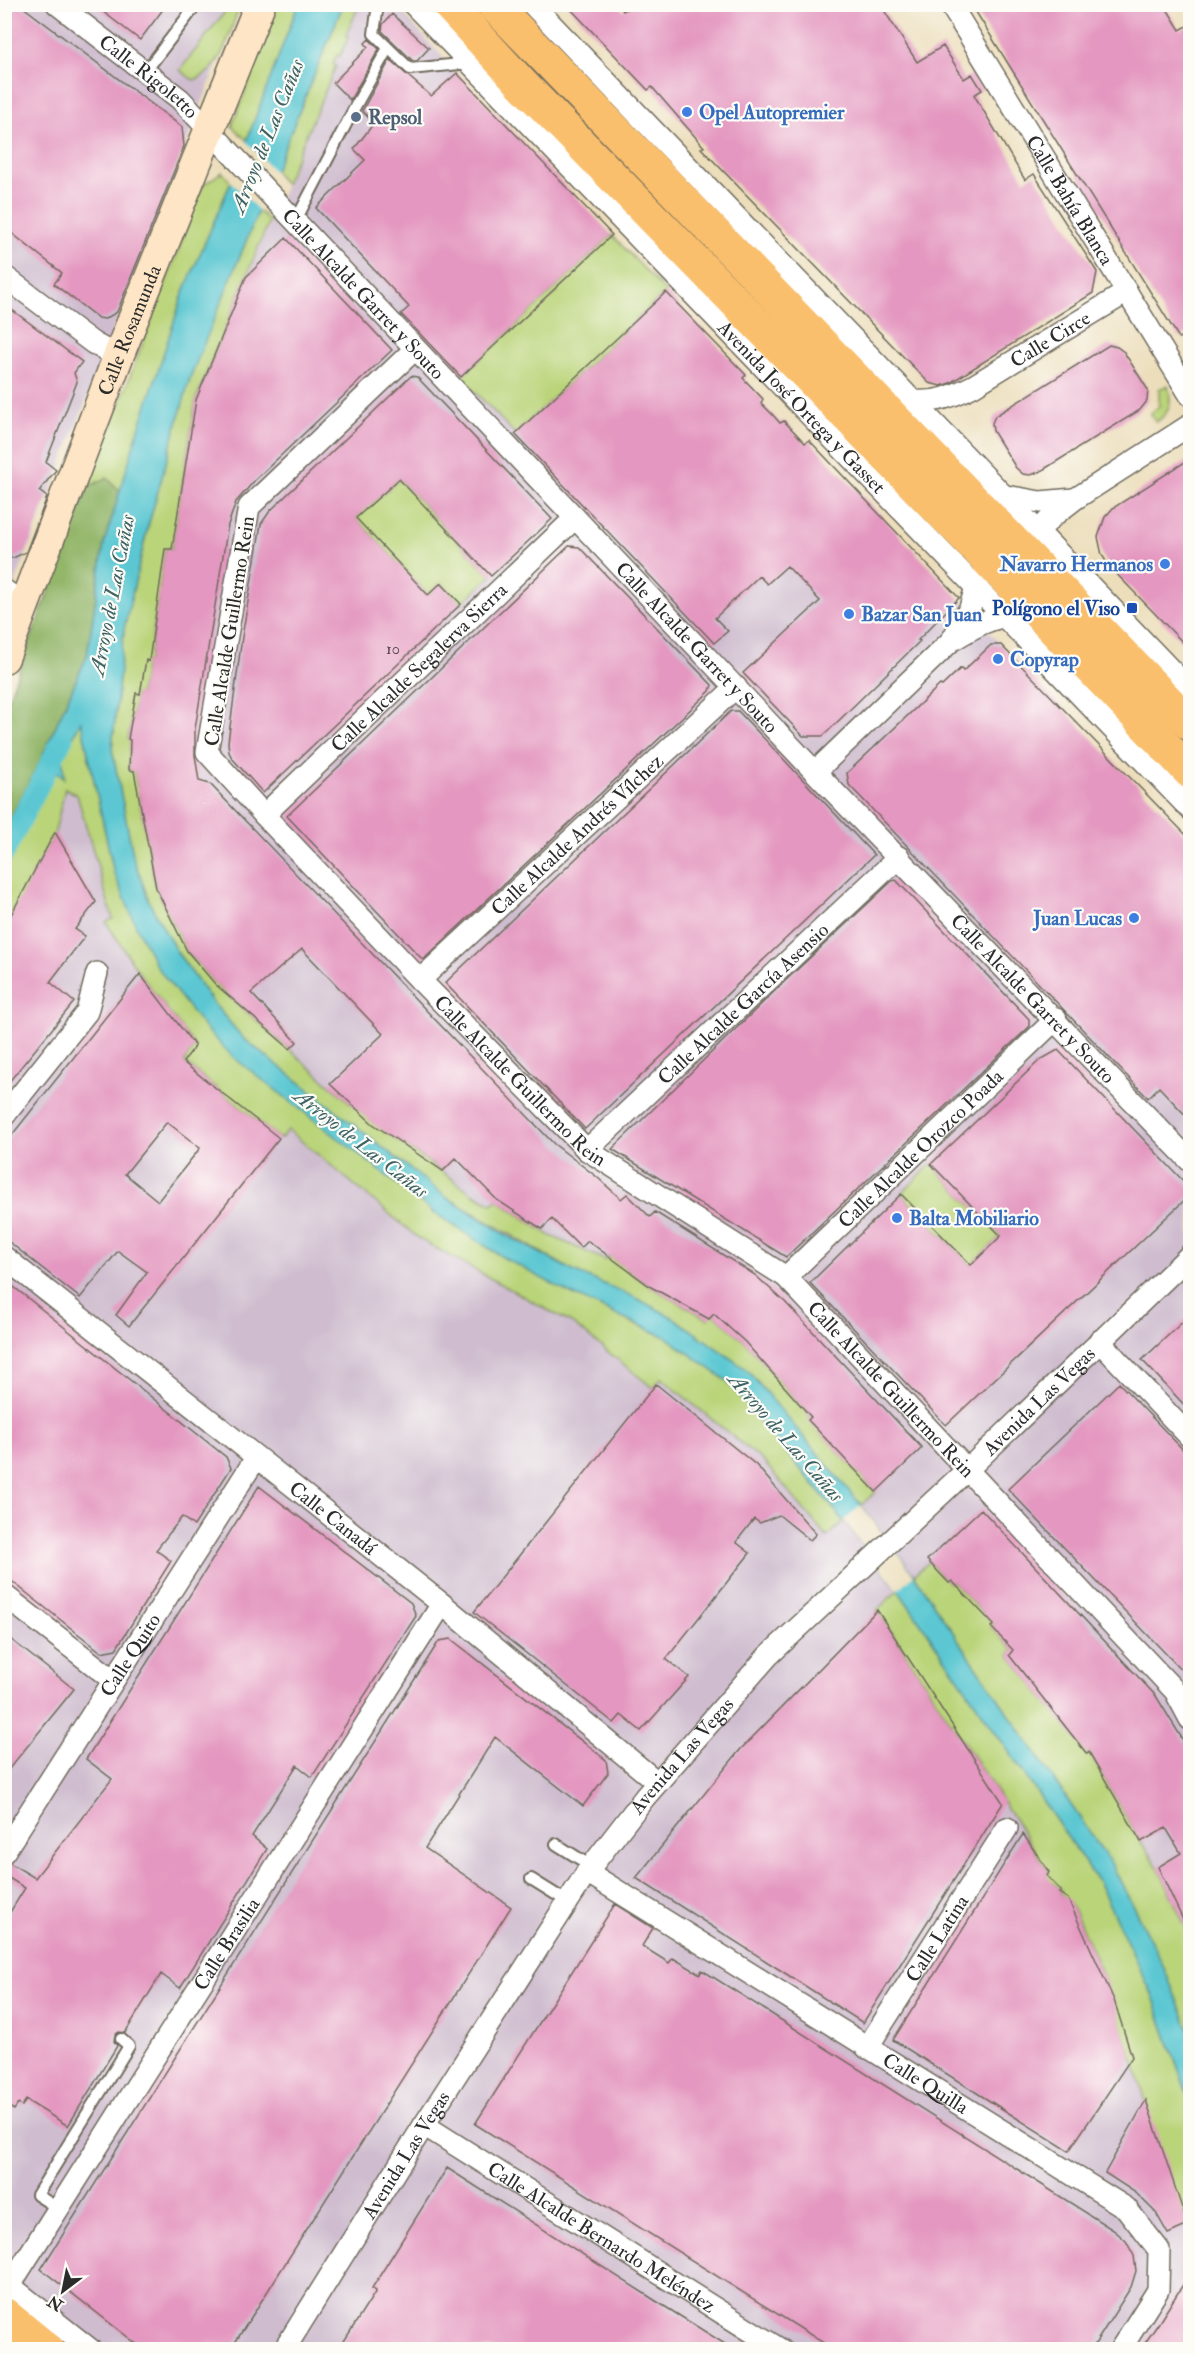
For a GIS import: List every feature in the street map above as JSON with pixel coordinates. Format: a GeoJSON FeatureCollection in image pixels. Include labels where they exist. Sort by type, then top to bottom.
{"type":"FeatureCollection","features":[{"type":"Feature","properties":{"kind":"main road","name":"Calle Rosamunda"},"geometry":{"type":"LineString","coordinates":[[4,658],[14,598],[216,138],[260,4]]}},
{"type":"Feature","properties":{"kind":"main road","name":"Avenida José Ortega y Gasset"},"geometry":{"type":"LineString","coordinates":[[448,4],[530,92],[976,548],[1022,609],[1191,772]]}},
{"type":"Feature","properties":{"kind":"main road"},"geometry":{"type":"LineString","coordinates":[[493,4],[883,410],[1030,539],[1191,724]]}},
{"type":"Feature","properties":{"kind":"main road"},"geometry":{"type":"LineString","coordinates":[[6,2293],[48,2349]]}},
{"type":"Feature","properties":{"kind":"street","name":"Calle Rigoletto"},"geometry":{"type":"LineString","coordinates":[[57,4],[180,99],[216,138]]}},
{"type":"Feature","properties":{"kind":"street","name":"Avenida José Ortega y Gasset"},"geometry":{"type":"LineString","coordinates":[[413,4],[976,590],[1022,609],[1191,809]]}},
{"type":"Feature","properties":{"kind":"street"},"geometry":{"type":"LineString","coordinates":[[532,4],[699,181],[1006,496],[1030,539],[1191,690]]}},
{"type":"Feature","properties":{"kind":"street","name":"Calle Bahía Blanca"},"geometry":{"type":"LineString","coordinates":[[950,4],[1191,395]]}},
{"type":"Feature","properties":{"kind":"street","name":"Calle Alcalde Garret y Souto"},"geometry":{"type":"LineString","coordinates":[[216,138],[815,772],[1191,1161]]}},
{"type":"Feature","properties":{"kind":"street"},"geometry":{"type":"LineString","coordinates":[[4,276],[93,344],[118,357]]}},
{"type":"Feature","properties":{"kind":"street","name":"Calle Circe"},"geometry":{"type":"LineString","coordinates":[[914,401],[935,402],[950,398],[1127,292]]}},
{"type":"Feature","properties":{"kind":"street","name":"Calle Alcalde Guillermo Rein"},"geometry":{"type":"LineString","coordinates":[[415,349],[249,507],[207,752],[420,980],[587,1150],[786,1277],[969,1469],[1175,1691],[1191,1719]]}},
{"type":"Feature","properties":{"kind":"street","name":"Calle Circe"},"geometry":{"type":"LineString","coordinates":[[949,437],[948,421],[955,405],[973,386]]}},
{"type":"Feature","properties":{"kind":"street"},"geometry":{"type":"LineString","coordinates":[[815,772],[951,641],[973,627],[1022,609],[1030,539],[1053,516],[1075,499],[1191,425]]}},
{"type":"Feature","properties":{"kind":"street"},"geometry":{"type":"LineString","coordinates":[[1006,496],[1040,502],[1075,499]]}},
{"type":"Feature","properties":{"kind":"street","name":"Calle Alcalde Segalerva Sierra"},"geometry":{"type":"LineString","coordinates":[[264,815],[575,518]]}},
{"type":"Feature","properties":{"kind":"street"},"geometry":{"type":"LineString","coordinates":[[948,520],[1030,539]]}},
{"type":"Feature","properties":{"kind":"street"},"geometry":{"type":"LineString","coordinates":[[951,641],[970,608],[976,590],[979,573],[976,548]]}},
{"type":"Feature","properties":{"kind":"street","name":"Calle Alcalde Andrés Vílchez"},"geometry":{"type":"LineString","coordinates":[[420,980],[735,687]]}},
{"type":"Feature","properties":{"kind":"street","name":"Calle Alcalde García Asensio"},"geometry":{"type":"LineString","coordinates":[[587,1150],[899,857]]}},
{"type":"Feature","properties":{"kind":"street"},"geometry":{"type":"LineString","coordinates":[[4,1116],[87,1012],[97,973]]}},
{"type":"Feature","properties":{"kind":"street","name":"Calle Alcalde Orozco Poada"},"geometry":{"type":"LineString","coordinates":[[786,1277],[1056,1019]]}},
{"type":"Feature","properties":{"kind":"street","name":"Avenida Las Vegas"},"geometry":{"type":"LineString","coordinates":[[284,2349],[424,2125],[589,1869],[657,1782],[768,1656],[969,1469],[1099,1341],[1191,1255]]}},
{"type":"Feature","properties":{"kind":"street","name":"Calle Canadá"},"geometry":{"type":"LineString","coordinates":[[4,1257],[442,1604],[657,1782]]}},
{"type":"Feature","properties":{"kind":"street"},"geometry":{"type":"LineString","coordinates":[[1099,1341],[1191,1437]]}},
{"type":"Feature","properties":{"kind":"street","name":"Calle Quito"},"geometry":{"type":"LineString","coordinates":[[4,1852],[256,1458]]}},
{"type":"Feature","properties":{"kind":"street"},"geometry":{"type":"LineString","coordinates":[[4,1595],[113,1680]]}},
{"type":"Feature","properties":{"kind":"street","name":"Calle Brasilia"},"geometry":{"type":"LineString","coordinates":[[6,2293],[442,1604]]}},
{"type":"Feature","properties":{"kind":"street","name":"Calle Latina"},"geometry":{"type":"LineString","coordinates":[[867,2048],[1007,1828]]}},
{"type":"Feature","properties":{"kind":"street","name":"Calle Quilla"},"geometry":{"type":"LineString","coordinates":[[589,1869],[867,2048],[1126,2208],[1159,2250],[1158,2290],[1120,2349]]}},
{"type":"Feature","properties":{"kind":"street","name":"Calle Alcalde Bernardo Meléndez"},"geometry":{"type":"LineString","coordinates":[[424,2125],[781,2349]]}},
{"type":"Feature","properties":{"kind":"street"},"geometry":{"type":"LineString","coordinates":[[6,2293],[90,2349]]}},
{"type":"Feature","properties":{"kind":"lane"},"geometry":{"type":"LineString","coordinates":[[145,72],[197,4]]}},
{"type":"Feature","properties":{"kind":"lane"},"geometry":{"type":"LineString","coordinates":[[378,4],[374,34],[410,69],[471,63]]}},
{"type":"Feature","properties":{"kind":"lane"},"geometry":{"type":"LineString","coordinates":[[295,222],[388,48]]}},
{"type":"Feature","properties":{"kind":"lane"},"geometry":{"type":"LineString","coordinates":[[556,1844],[589,1869]]}},
{"type":"Feature","properties":{"kind":"lane"},"geometry":{"type":"LineString","coordinates":[[531,1879],[568,1902]]}},
{"type":"Feature","properties":{"kind":"lane"},"geometry":{"type":"LineString","coordinates":[[59,2209],[37,2196],[129,2046],[121,2039]]}},
{"type":"Feature","properties":{"kind":"shaded area"},"geometry":{"type":"Polygon","coordinates":[[[5,5],[240,5],[5,609],[5,5]]]}},
{"type":"Feature","properties":{"kind":"shaded area"},"geometry":{"type":"Polygon","coordinates":[[[359,5],[395,5],[457,73],[746,375],[743,378],[763,399],[762,403],[780,423],[784,421],[805,443],[809,440],[1001,645],[1190,840],[1190,2349],[79,2349],[5,2290],[5,928],[55,832],[65,788],[128,739],[136,693],[140,694],[146,660],[149,660],[165,549],[172,549],[196,399],[335,67],[333,66],[337,55],[340,56],[359,5]]]}},
{"type":"Feature","properties":{"kind":"green space"},"geometry":{"type":"Polygon","coordinates":[[[230,5],[240,5],[224,49],[212,69],[193,80],[180,70],[230,5]]]}},
{"type":"Feature","properties":{"kind":"green space"},"geometry":{"type":"Polygon","coordinates":[[[278,5],[298,5],[247,141],[232,126],[278,5]]]}},
{"type":"Feature","properties":{"kind":"green space"},"geometry":{"type":"Polygon","coordinates":[[[343,5],[359,5],[346,35],[349,36],[340,56],[337,55],[333,65],[336,66],[285,184],[274,171],[343,5]]]}},
{"type":"Feature","properties":{"kind":"green space"},"geometry":{"type":"Polygon","coordinates":[[[222,172],[231,182],[183,294],[120,491],[107,478],[88,487],[203,185],[222,172]]]}},
{"type":"Feature","properties":{"kind":"green space"},"geometry":{"type":"Polygon","coordinates":[[[257,209],[269,221],[196,399],[172,549],[165,549],[149,661],[146,661],[140,694],[136,694],[128,739],[130,740],[129,770],[134,771],[156,888],[187,951],[214,983],[373,1123],[472,1193],[492,1204],[497,1200],[551,1236],[605,1260],[609,1256],[651,1287],[708,1319],[714,1314],[745,1342],[811,1417],[809,1420],[876,1492],[861,1505],[747,1370],[674,1318],[631,1296],[573,1271],[446,1197],[243,1038],[214,1004],[177,952],[150,904],[134,860],[112,749],[124,629],[147,530],[190,378],[257,209]]]}},
{"type":"Feature","properties":{"kind":"green space"},"geometry":{"type":"Polygon","coordinates":[[[612,235],[666,292],[515,434],[461,377],[612,235]]]}},
{"type":"Feature","properties":{"kind":"green space"},"geometry":{"type":"Polygon","coordinates":[[[1168,385],[1169,406],[1165,415],[1156,422],[1150,414],[1159,406],[1159,389],[1168,385]]]}},
{"type":"Feature","properties":{"kind":"green space"},"geometry":{"type":"Polygon","coordinates":[[[107,478],[120,491],[104,544],[87,656],[42,757],[5,828],[4,710],[88,487],[107,478]]]}},
{"type":"Feature","properties":{"kind":"green space"},"geometry":{"type":"Polygon","coordinates":[[[399,479],[491,576],[461,604],[441,583],[428,595],[356,518],[399,479]]]}},
{"type":"Feature","properties":{"kind":"green space"},"geometry":{"type":"Polygon","coordinates":[[[81,720],[114,873],[234,1057],[436,1214],[504,1258],[628,1321],[666,1337],[727,1381],[844,1521],[827,1537],[764,1462],[661,1378],[653,1388],[573,1324],[421,1240],[288,1130],[280,1139],[184,1062],[195,1046],[140,974],[106,922],[113,919],[77,795],[65,788],[55,832],[5,928],[5,828],[42,757],[63,777],[63,756],[81,720]]]}},
{"type":"Feature","properties":{"kind":"green space"},"geometry":{"type":"Polygon","coordinates":[[[931,1164],[1001,1236],[971,1265],[901,1194],[931,1164]]]}},
{"type":"Feature","properties":{"kind":"green space"},"geometry":{"type":"Polygon","coordinates":[[[929,1562],[949,1583],[952,1581],[994,1625],[991,1627],[1013,1650],[1009,1655],[1087,1753],[1089,1752],[1158,1867],[1190,1937],[1190,2032],[1161,1961],[1112,1865],[914,1575],[929,1562]]]}},
{"type":"Feature","properties":{"kind":"green space"},"geometry":{"type":"Polygon","coordinates":[[[898,1590],[1099,1883],[1153,1996],[1190,2102],[1190,2233],[1115,2008],[1078,1918],[1068,1901],[1059,1893],[1061,1890],[1046,1877],[1049,1872],[877,1610],[898,1590]]]}},
{"type":"Feature","properties":{"kind":"water","name":"Arroyo de Las Cañas"},"geometry":{"type":"Polygon","coordinates":[[[298,5],[343,5],[190,378],[147,530],[124,629],[112,749],[134,860],[150,904],[177,952],[214,1004],[243,1038],[446,1197],[508,1236],[573,1271],[632,1296],[674,1318],[747,1370],[861,1505],[914,1575],[1112,1865],[1161,1961],[1190,2032],[1190,2102],[1153,1996],[1099,1883],[898,1590],[844,1521],[727,1381],[666,1337],[569,1293],[504,1258],[436,1214],[233,1057],[203,1026],[157,967],[137,928],[114,873],[81,721],[63,756],[64,778],[42,757],[87,656],[104,544],[183,294],[231,182],[298,5]]]}},
{"type":"Feature","properties":{"kind":"pier"},"geometry":{"type":"Polygon","coordinates":[[[244,139],[276,173],[260,212],[229,180],[244,139]]]}},
{"type":"Feature","properties":{"kind":"pier"},"geometry":{"type":"Polygon","coordinates":[[[861,1505],[914,1575],[898,1590],[844,1521],[861,1505]]]}},
{"type":"Feature","properties":{"kind":"building"},"geometry":{"type":"Polygon","coordinates":[[[4,4],[19,4],[182,127],[184,146],[117,312],[105,319],[98,318],[54,284],[62,273],[4,227],[4,4]]]}},
{"type":"Feature","properties":{"kind":"building"},"geometry":{"type":"Polygon","coordinates":[[[93,4],[167,4],[140,40],[93,4]]]}},
{"type":"Feature","properties":{"kind":"building"},"geometry":{"type":"Polygon","coordinates":[[[566,4],[618,4],[623,11],[634,4],[880,4],[917,62],[943,46],[964,79],[972,74],[982,90],[974,95],[1025,180],[1034,174],[1097,272],[1093,293],[950,383],[941,386],[929,383],[701,148],[704,147],[652,87],[648,90],[566,4]]]}},
{"type":"Feature","properties":{"kind":"building"},"geometry":{"type":"Polygon","coordinates":[[[971,4],[1164,4],[1180,30],[1191,24],[1191,331],[1179,338],[971,4]]]}},
{"type":"Feature","properties":{"kind":"building"},"geometry":{"type":"Polygon","coordinates":[[[392,14],[429,48],[417,61],[413,61],[382,31],[383,24],[392,14]]]}},
{"type":"Feature","properties":{"kind":"building"},"geometry":{"type":"Polygon","coordinates":[[[369,39],[379,49],[350,100],[333,83],[368,47],[365,43],[369,39]]]}},
{"type":"Feature","properties":{"kind":"building"},"geometry":{"type":"Polygon","coordinates":[[[390,60],[431,96],[457,73],[612,235],[461,377],[401,314],[409,307],[316,208],[365,160],[354,149],[374,123],[362,111],[390,60]]]}},
{"type":"Feature","properties":{"kind":"building"},"geometry":{"type":"Polygon","coordinates":[[[286,238],[392,350],[255,480],[236,502],[228,525],[195,729],[195,755],[199,781],[210,784],[554,1144],[621,1199],[627,1194],[650,1217],[655,1212],[755,1275],[785,1302],[922,1448],[876,1492],[808,1420],[811,1417],[745,1342],[714,1314],[709,1319],[651,1287],[588,1241],[581,1248],[552,1219],[542,1229],[497,1200],[456,1158],[443,1171],[373,1124],[330,1084],[383,1034],[302,949],[251,993],[297,1042],[290,1049],[215,984],[187,951],[156,888],[134,771],[129,770],[130,740],[128,739],[136,693],[140,694],[146,660],[149,661],[165,549],[172,549],[196,400],[246,277],[286,238]]]}},
{"type":"Feature","properties":{"kind":"building"},"geometry":{"type":"Polygon","coordinates":[[[666,292],[746,375],[743,378],[763,399],[761,403],[780,423],[784,421],[805,443],[809,440],[959,598],[918,640],[920,641],[823,736],[803,736],[743,673],[820,601],[787,566],[767,584],[759,576],[715,618],[728,631],[714,643],[515,434],[666,292]]]}},
{"type":"Feature","properties":{"kind":"building"},"geometry":{"type":"Polygon","coordinates":[[[4,304],[82,362],[74,373],[77,382],[46,462],[56,470],[39,491],[47,497],[26,552],[13,558],[4,558],[4,304]]]}},
{"type":"Feature","properties":{"kind":"building"},"geometry":{"type":"Polygon","coordinates":[[[1109,345],[1124,352],[1148,390],[1147,401],[1140,410],[1041,471],[1031,475],[1023,474],[1016,468],[993,431],[992,423],[995,416],[1109,345]]]}},
{"type":"Feature","properties":{"kind":"building"},"geometry":{"type":"Polygon","coordinates":[[[411,376],[417,377],[552,519],[491,576],[399,479],[356,518],[428,595],[441,583],[461,604],[263,793],[232,758],[228,742],[242,637],[261,524],[270,511],[411,376]]]}},
{"type":"Feature","properties":{"kind":"building","name":"Navarro Hermanos"},"geometry":{"type":"Polygon","coordinates":[[[1191,458],[1191,651],[1109,566],[1102,555],[1098,537],[1105,517],[1113,508],[1191,458]]]}},
{"type":"Feature","properties":{"kind":"building"},"geometry":{"type":"Polygon","coordinates":[[[569,546],[579,547],[712,685],[710,691],[423,960],[287,816],[569,546]]]}},
{"type":"Feature","properties":{"kind":"building"},"geometry":{"type":"Polygon","coordinates":[[[991,645],[1001,645],[1191,840],[1191,1121],[1159,1087],[1148,1098],[849,785],[847,773],[940,685],[942,686],[961,668],[963,671],[991,645]]]}},
{"type":"Feature","properties":{"kind":"building"},"geometry":{"type":"Polygon","coordinates":[[[731,711],[738,711],[874,855],[585,1129],[445,983],[731,711]]]}},
{"type":"Feature","properties":{"kind":"building"},"geometry":{"type":"Polygon","coordinates":[[[55,832],[96,902],[75,929],[85,936],[50,982],[74,1002],[4,1088],[4,928],[55,832]]]}},
{"type":"Feature","properties":{"kind":"building"},"geometry":{"type":"Polygon","coordinates":[[[896,880],[1029,1019],[1029,1027],[786,1257],[612,1149],[785,981],[892,881],[896,880]]]}},
{"type":"Feature","properties":{"kind":"building"},"geometry":{"type":"Polygon","coordinates":[[[140,974],[195,1046],[183,1062],[279,1138],[129,1326],[116,1315],[147,1272],[118,1251],[80,1298],[4,1238],[4,1145],[140,974]],[[167,1122],[125,1174],[158,1201],[200,1148],[167,1122]]]}},
{"type":"Feature","properties":{"kind":"building"},"geometry":{"type":"Polygon","coordinates":[[[1058,1050],[1191,1189],[1191,1194],[946,1425],[810,1283],[901,1194],[971,1265],[1001,1236],[931,1164],[1040,1060],[1058,1050]]]}},
{"type":"Feature","properties":{"kind":"building"},"geometry":{"type":"Polygon","coordinates":[[[4,1279],[226,1457],[231,1468],[194,1526],[182,1517],[156,1550],[171,1561],[116,1649],[101,1652],[4,1575],[4,1279]]]}},
{"type":"Feature","properties":{"kind":"building"},"geometry":{"type":"Polygon","coordinates":[[[1191,1314],[1191,1412],[1142,1360],[1191,1314]]]}},
{"type":"Feature","properties":{"kind":"building"},"geometry":{"type":"Polygon","coordinates":[[[1119,1383],[1191,1458],[1191,1680],[1008,1489],[1119,1383]]]}},
{"type":"Feature","properties":{"kind":"building"},"geometry":{"type":"Polygon","coordinates":[[[656,1384],[756,1465],[816,1534],[810,1540],[779,1515],[760,1523],[754,1519],[736,1542],[750,1553],[666,1659],[689,1677],[641,1731],[621,1715],[614,1723],[474,1612],[656,1384]]]}},
{"type":"Feature","properties":{"kind":"building"},"geometry":{"type":"Polygon","coordinates":[[[259,1486],[411,1603],[416,1616],[312,1777],[297,1765],[252,1836],[267,1849],[180,1988],[161,1974],[125,2033],[119,2032],[115,2035],[114,2041],[117,2046],[68,2126],[26,2100],[22,2106],[18,2104],[14,2110],[4,2104],[4,1922],[25,1888],[4,1875],[4,1865],[10,1863],[35,1878],[112,1779],[86,1759],[259,1486]]]}},
{"type":"Feature","properties":{"kind":"building"},"geometry":{"type":"Polygon","coordinates":[[[981,1509],[1156,1696],[1191,1753],[1191,1937],[1158,1867],[1181,1853],[1166,1828],[1141,1842],[1089,1752],[1087,1754],[1009,1655],[1013,1650],[991,1627],[994,1625],[952,1581],[949,1583],[927,1560],[981,1509]]]}},
{"type":"Feature","properties":{"kind":"building"},"geometry":{"type":"Polygon","coordinates":[[[877,1610],[1003,1803],[863,2023],[636,1878],[740,1750],[877,1610]]]}},
{"type":"Feature","properties":{"kind":"building"},"geometry":{"type":"Polygon","coordinates":[[[4,1634],[74,1689],[4,1775],[4,1634]]]}},
{"type":"Feature","properties":{"kind":"building"},"geometry":{"type":"Polygon","coordinates":[[[451,1639],[606,1760],[608,1773],[583,1806],[495,1737],[425,1848],[511,1907],[231,2349],[143,2349],[41,2269],[439,1641],[451,1639]]]}},
{"type":"Feature","properties":{"kind":"building"},"geometry":{"type":"Polygon","coordinates":[[[1023,1834],[1049,1872],[1047,1876],[1061,1891],[1059,1893],[1068,1899],[1114,2000],[1132,2057],[1069,2151],[893,2040],[1023,1834]]]}},
{"type":"Feature","properties":{"kind":"building"},"geometry":{"type":"Polygon","coordinates":[[[615,1904],[653,1928],[642,1946],[669,1963],[673,1958],[700,1974],[702,1970],[1115,2231],[1126,2241],[1134,2256],[1136,2271],[1131,2287],[1092,2349],[833,2349],[475,2124],[615,1904]]]}},
{"type":"Feature","properties":{"kind":"building"},"geometry":{"type":"Polygon","coordinates":[[[1146,2100],[1186,2220],[1186,2226],[1168,2234],[1156,2213],[1136,2193],[1105,2173],[1146,2100]]]}},
{"type":"Feature","properties":{"kind":"building"},"geometry":{"type":"Polygon","coordinates":[[[447,2168],[733,2349],[339,2349],[376,2291],[372,2288],[447,2168]]]}},
{"type":"Feature","properties":{"kind":"building"},"geometry":{"type":"Polygon","coordinates":[[[1191,2272],[1191,2349],[1141,2349],[1158,2324],[1191,2272]]]}},
{"type":"Feature","properties":{"kind":"waterway"},"geometry":{"type":"LineString","coordinates":[[4,853],[63,738]]}},
{"type":"Feature","properties":{"kind":"place","name":"Opel Autopremier"},"geometry":{"type":"Point","coordinates":[687,112]}},
{"type":"Feature","properties":{"kind":"place","name":"Repsol"},"geometry":{"type":"Point","coordinates":[356,117]}},
{"type":"Feature","properties":{"kind":"place","name":"Navarro Hermanos"},"geometry":{"type":"Point","coordinates":[1165,564]}},
{"type":"Feature","properties":{"kind":"place","name":"Polígono el Viso"},"geometry":{"type":"Point","coordinates":[1132,608]}},
{"type":"Feature","properties":{"kind":"place","name":"Bazar San Juan"},"geometry":{"type":"Point","coordinates":[849,614]}},
{"type":"Feature","properties":{"kind":"place","name":"Copyrap"},"geometry":{"type":"Point","coordinates":[998,659]}},
{"type":"Feature","properties":{"kind":"place","name":"Juan Lucas"},"geometry":{"type":"Point","coordinates":[1134,918]}},
{"type":"Feature","properties":{"kind":"place","name":"Balta Mobiliario"},"geometry":{"type":"Point","coordinates":[897,1218]}}]}
